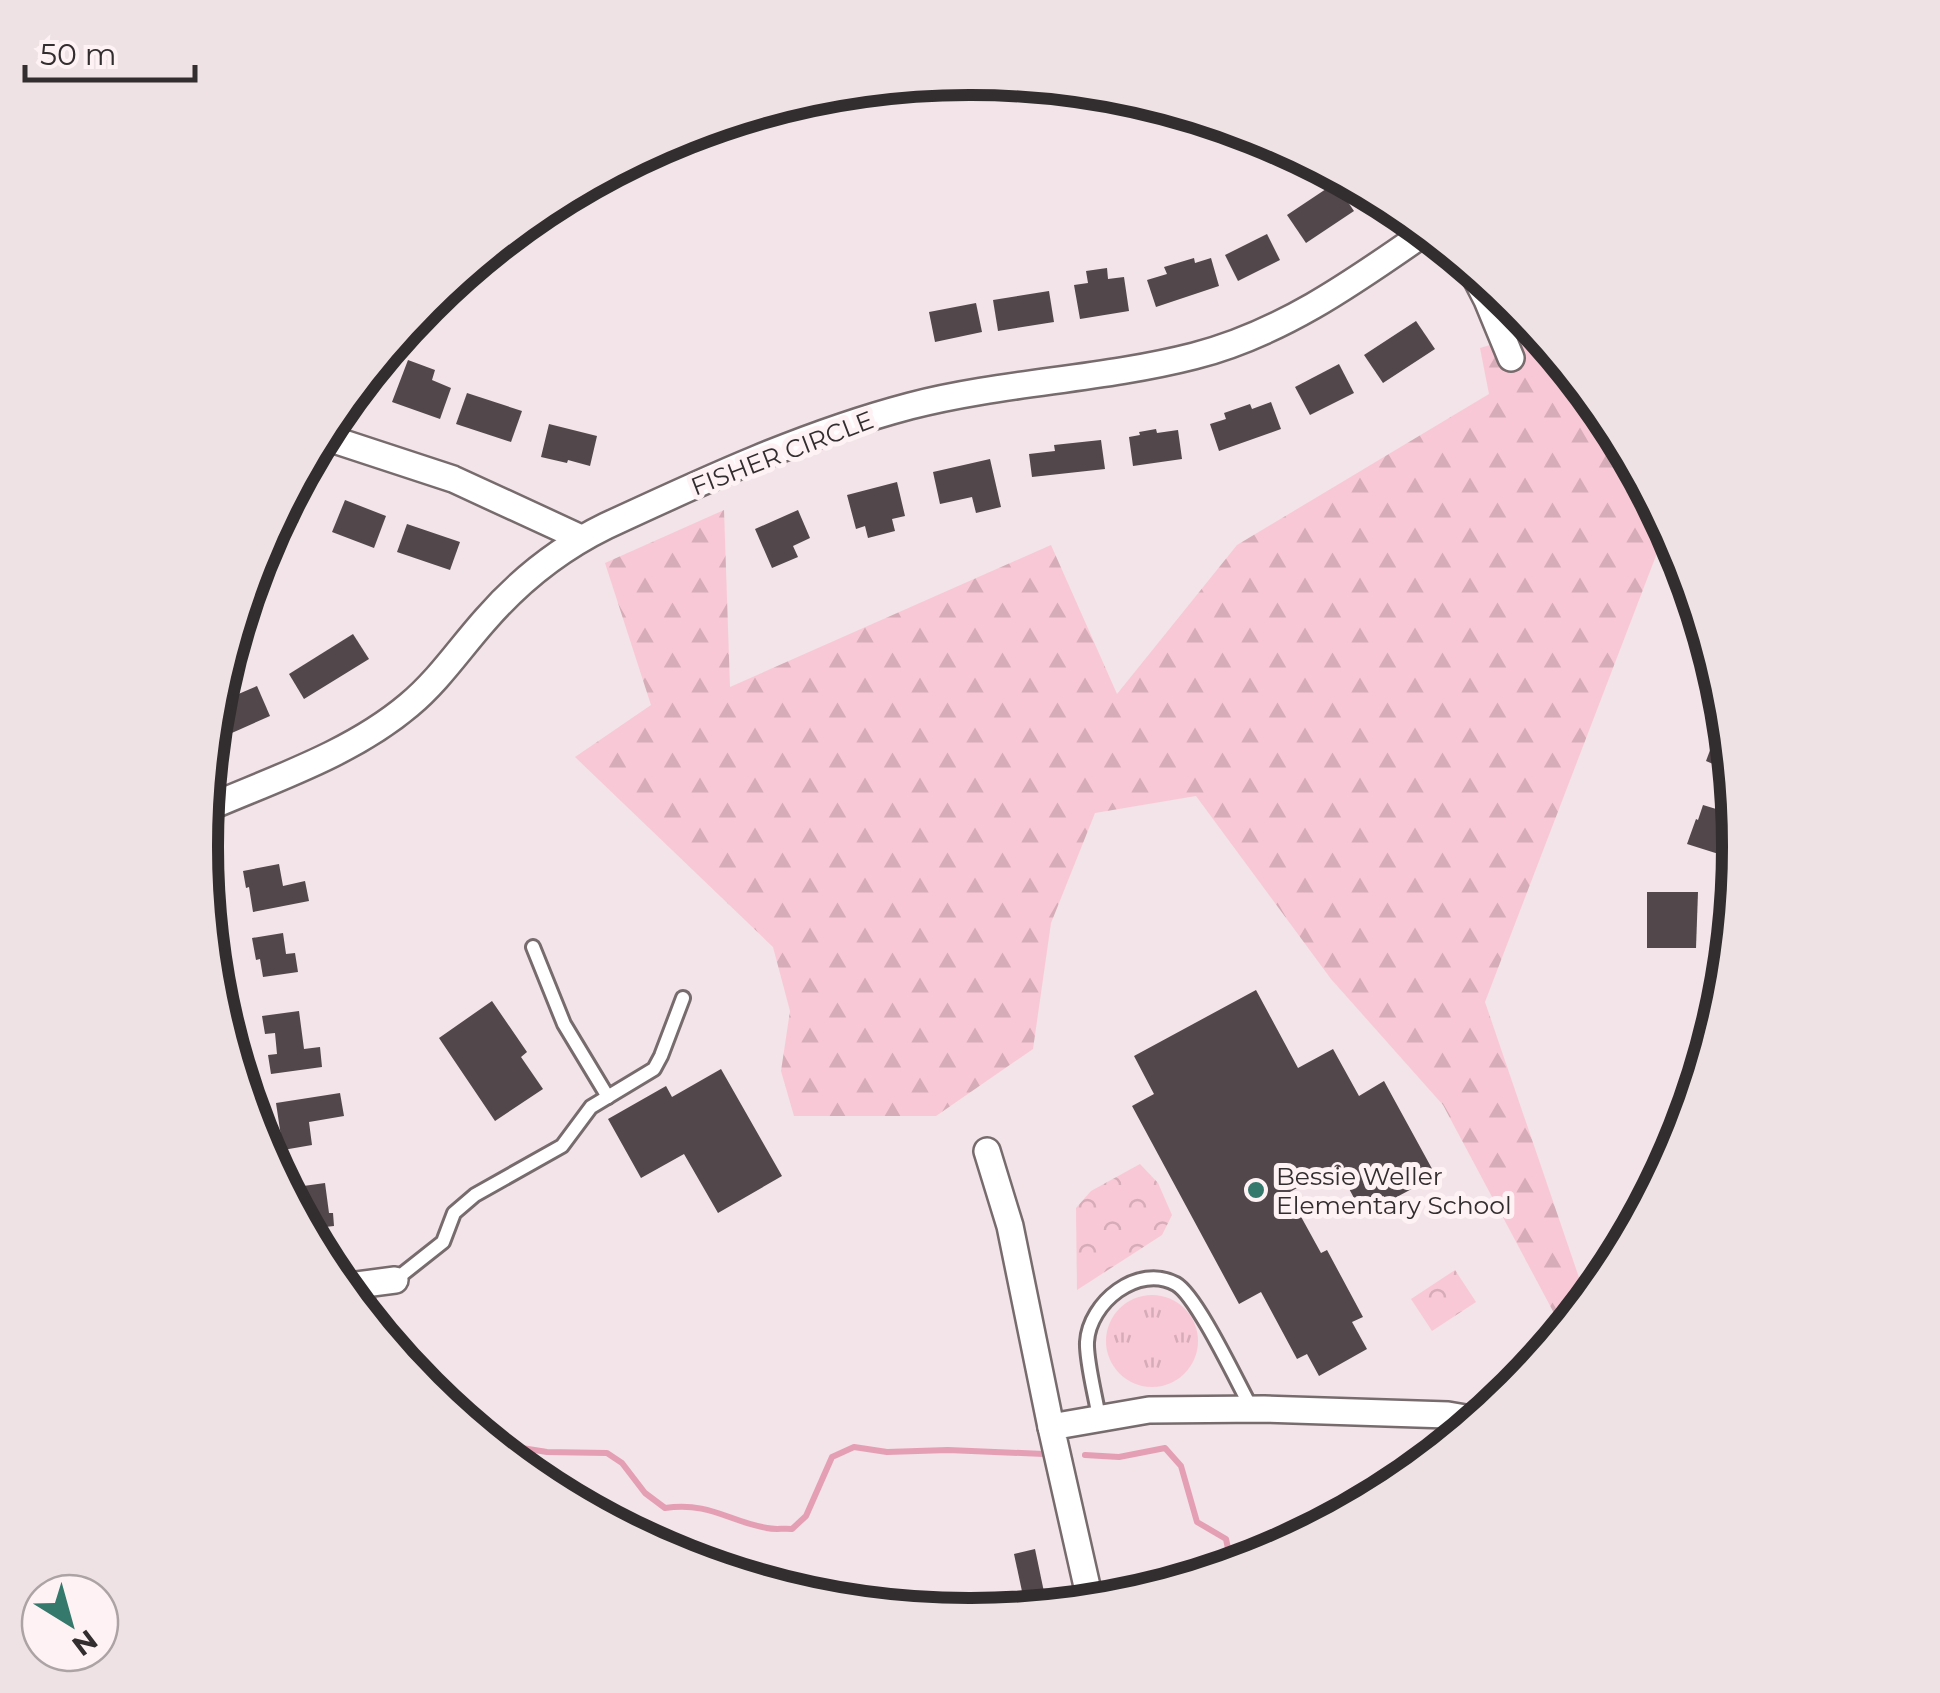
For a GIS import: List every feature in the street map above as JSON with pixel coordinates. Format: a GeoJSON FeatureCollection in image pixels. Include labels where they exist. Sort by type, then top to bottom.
{"type":"FeatureCollection","features":[{"type":"Feature","properties":{"kind":"street","name":"FISHER CIRCLE"},"geometry":{"type":"LineString","coordinates":[[220,803],[344,748],[386,724],[434,681],[514,590],[581,538],[776,450],[872,417],[982,391],[1142,368],[1222,348],[1332,296],[1413,240]]}},
{"type":"Feature","properties":{"kind":"street"},"geometry":{"type":"LineString","coordinates":[[1488,303],[1511,358]]}},
{"type":"Feature","properties":{"kind":"street"},"geometry":{"type":"LineString","coordinates":[[338,441],[454,479],[581,538]]}},
{"type":"Feature","properties":{"kind":"street"},"geometry":{"type":"LineString","coordinates":[[987,1152],[1010,1226],[1087,1589]]}},
{"type":"Feature","properties":{"kind":"street"},"geometry":{"type":"LineString","coordinates":[[360,1284],[395,1280]]}},
{"type":"Feature","properties":{"kind":"street"},"geometry":{"type":"LineString","coordinates":[[1051,1427],[1150,1410],[1252,1409],[1458,1417]]}},
{"type":"Feature","properties":{"kind":"lane"},"geometry":{"type":"LineString","coordinates":[[533,947],[564,1024],[608,1097]]}},
{"type":"Feature","properties":{"kind":"lane"},"geometry":{"type":"LineString","coordinates":[[395,1280],[443,1242],[454,1213],[476,1195],[562,1146],[591,1107],[654,1069],[683,998]]}},
{"type":"Feature","properties":{"kind":"lane"},"geometry":{"type":"LineString","coordinates":[[1100,1418],[1087,1342],[1093,1318],[1109,1296],[1128,1284],[1152,1279],[1176,1284],[1195,1304],[1252,1409]]}},
{"type":"Feature","properties":{"kind":"green space"},"geometry":{"type":"Polygon","coordinates":[[[1521,336],[1535,351],[1595,429],[1659,548],[1485,1002],[1581,1283],[1556,1317],[1443,1105],[1331,979],[1196,796],[1095,813],[1051,923],[1033,1049],[936,1116],[794,1116],[781,1071],[790,1011],[773,947],[575,757],[651,705],[605,563],[724,510],[730,687],[1051,545],[1117,694],[1237,545],[1489,394],[1480,348],[1521,336]]]}},
{"type":"Feature","properties":{"kind":"green space"},"geometry":{"type":"Polygon","coordinates":[[[1140,1164],[1158,1183],[1172,1215],[1162,1235],[1077,1290],[1076,1208],[1091,1191],[1140,1164]]]}},
{"type":"Feature","properties":{"kind":"green space"},"geometry":{"type":"Polygon","coordinates":[[[1455,1270],[1476,1302],[1432,1331],[1411,1299],[1455,1270]]]}},
{"type":"Feature","properties":{"kind":"green space"},"geometry":{"type":"Polygon","coordinates":[[[1152,1295],[1170,1298],[1185,1308],[1195,1323],[1195,1359],[1185,1374],[1170,1384],[1152,1387],[1134,1384],[1119,1374],[1109,1359],[1106,1341],[1109,1323],[1119,1308],[1134,1298],[1152,1295]]]}},
{"type":"Feature","properties":{"kind":"building"},"geometry":{"type":"Polygon","coordinates":[[[1329,187],[1343,194],[1354,211],[1306,243],[1287,215],[1329,187]]]}},
{"type":"Feature","properties":{"kind":"building"},"geometry":{"type":"Polygon","coordinates":[[[1267,234],[1280,260],[1238,281],[1225,255],[1267,234]]]}},
{"type":"Feature","properties":{"kind":"building"},"geometry":{"type":"Polygon","coordinates":[[[1194,258],[1195,263],[1211,258],[1219,286],[1156,307],[1147,280],[1167,274],[1164,267],[1194,258]]]}},
{"type":"Feature","properties":{"kind":"building"},"geometry":{"type":"Polygon","coordinates":[[[1107,268],[1108,279],[1124,277],[1129,311],[1080,319],[1074,285],[1088,283],[1086,271],[1107,268]]]}},
{"type":"Feature","properties":{"kind":"building"},"geometry":{"type":"Polygon","coordinates":[[[1049,291],[1054,322],[998,331],[993,300],[1049,291]]]}},
{"type":"Feature","properties":{"kind":"building"},"geometry":{"type":"Polygon","coordinates":[[[976,303],[982,332],[935,342],[929,312],[976,303]]]}},
{"type":"Feature","properties":{"kind":"building"},"geometry":{"type":"Polygon","coordinates":[[[1416,321],[1435,349],[1383,383],[1364,355],[1416,321]]]}},
{"type":"Feature","properties":{"kind":"building"},"geometry":{"type":"Polygon","coordinates":[[[408,360],[435,370],[432,380],[451,388],[440,419],[392,402],[408,360]]]}},
{"type":"Feature","properties":{"kind":"building"},"geometry":{"type":"Polygon","coordinates":[[[1339,364],[1354,393],[1310,415],[1295,387],[1339,364]]]}},
{"type":"Feature","properties":{"kind":"building"},"geometry":{"type":"Polygon","coordinates":[[[467,393],[522,411],[511,442],[456,424],[467,393]]]}},
{"type":"Feature","properties":{"kind":"building"},"geometry":{"type":"Polygon","coordinates":[[[1271,402],[1281,429],[1219,451],[1210,424],[1226,419],[1224,413],[1271,402]]]}},
{"type":"Feature","properties":{"kind":"building"},"geometry":{"type":"Polygon","coordinates":[[[549,424],[597,436],[590,466],[541,457],[549,424]]]}},
{"type":"Feature","properties":{"kind":"building"},"geometry":{"type":"Polygon","coordinates":[[[1156,429],[1157,433],[1178,430],[1182,459],[1133,466],[1129,437],[1156,429]]]}},
{"type":"Feature","properties":{"kind":"building"},"geometry":{"type":"Polygon","coordinates":[[[1101,440],[1105,469],[1032,477],[1029,454],[1055,451],[1054,445],[1101,440]]]}},
{"type":"Feature","properties":{"kind":"building"},"geometry":{"type":"Polygon","coordinates":[[[990,459],[1001,507],[976,513],[972,497],[940,504],[933,472],[990,459]]]}},
{"type":"Feature","properties":{"kind":"building"},"geometry":{"type":"Polygon","coordinates":[[[897,482],[905,516],[892,519],[895,531],[868,538],[865,526],[856,529],[847,495],[897,482]]]}},
{"type":"Feature","properties":{"kind":"building"},"geometry":{"type":"Polygon","coordinates":[[[345,500],[386,516],[374,548],[332,532],[345,500]]]}},
{"type":"Feature","properties":{"kind":"building"},"geometry":{"type":"Polygon","coordinates":[[[798,510],[810,538],[793,546],[798,557],[772,568],[755,529],[798,510]]]}},
{"type":"Feature","properties":{"kind":"building"},"geometry":{"type":"Polygon","coordinates":[[[407,524],[460,542],[450,570],[397,552],[407,524]]]}},
{"type":"Feature","properties":{"kind":"building"},"geometry":{"type":"Polygon","coordinates":[[[353,634],[369,659],[304,699],[289,674],[353,634]]]}},
{"type":"Feature","properties":{"kind":"building"},"geometry":{"type":"Polygon","coordinates":[[[257,686],[270,716],[227,735],[234,696],[257,686]]]}},
{"type":"Feature","properties":{"kind":"building"},"geometry":{"type":"Polygon","coordinates":[[[1714,740],[1717,766],[1706,761],[1714,740]]]}},
{"type":"Feature","properties":{"kind":"building"},"geometry":{"type":"Polygon","coordinates":[[[1703,805],[1721,810],[1722,855],[1687,844],[1703,805]]]}},
{"type":"Feature","properties":{"kind":"building"},"geometry":{"type":"Polygon","coordinates":[[[279,864],[283,886],[305,881],[309,901],[253,912],[243,871],[279,864]]]}},
{"type":"Feature","properties":{"kind":"building"},"geometry":{"type":"Polygon","coordinates":[[[1647,892],[1698,892],[1696,948],[1647,948],[1647,892]]]}},
{"type":"Feature","properties":{"kind":"building"},"geometry":{"type":"Polygon","coordinates":[[[283,933],[286,954],[295,953],[298,972],[263,977],[252,938],[283,933]]]}},
{"type":"Feature","properties":{"kind":"building"},"geometry":{"type":"Polygon","coordinates":[[[1256,990],[1298,1068],[1333,1049],[1359,1096],[1384,1081],[1436,1176],[1363,1215],[1337,1166],[1288,1193],[1321,1253],[1327,1250],[1363,1317],[1352,1322],[1367,1349],[1319,1376],[1307,1354],[1297,1359],[1261,1292],[1239,1304],[1132,1106],[1154,1094],[1134,1056],[1256,990]]]}},
{"type":"Feature","properties":{"kind":"building"},"geometry":{"type":"Polygon","coordinates":[[[492,1001],[527,1052],[521,1057],[543,1089],[495,1121],[439,1038],[492,1001]]]}},
{"type":"Feature","properties":{"kind":"building"},"geometry":{"type":"Polygon","coordinates":[[[299,1011],[304,1049],[320,1047],[322,1067],[271,1074],[268,1055],[277,1054],[275,1033],[265,1034],[262,1016],[299,1011]]]}},
{"type":"Feature","properties":{"kind":"building"},"geometry":{"type":"Polygon","coordinates":[[[721,1069],[782,1176],[718,1213],[684,1154],[641,1178],[608,1119],[666,1086],[672,1097],[721,1069]]]}},
{"type":"Feature","properties":{"kind":"building"},"geometry":{"type":"Polygon","coordinates":[[[340,1093],[344,1116],[309,1122],[312,1145],[283,1150],[276,1103],[340,1093]]]}},
{"type":"Feature","properties":{"kind":"building"},"geometry":{"type":"Polygon","coordinates":[[[325,1183],[334,1226],[322,1227],[300,1186],[325,1183]]]}},
{"type":"Feature","properties":{"kind":"building"},"geometry":{"type":"Polygon","coordinates":[[[1035,1549],[1044,1592],[1023,1596],[1014,1554],[1035,1549]]]}},
{"type":"Feature","properties":{"kind":"waterway"},"geometry":{"type":"LineString","coordinates":[[519,1448],[607,1453],[622,1463],[645,1493],[665,1508],[707,1510],[776,1529],[792,1529],[806,1516],[832,1457],[854,1447],[887,1452],[1044,1454]]}},
{"type":"Feature","properties":{"kind":"waterway"},"geometry":{"type":"LineString","coordinates":[[1085,1455],[1119,1457],[1165,1448],[1181,1466],[1197,1522],[1226,1539],[1229,1552]]}},
{"type":"Feature","properties":{"kind":"place","name":"Bessie Weller Elementary School"},"geometry":{"type":"Point","coordinates":[1256,1190]}}]}
